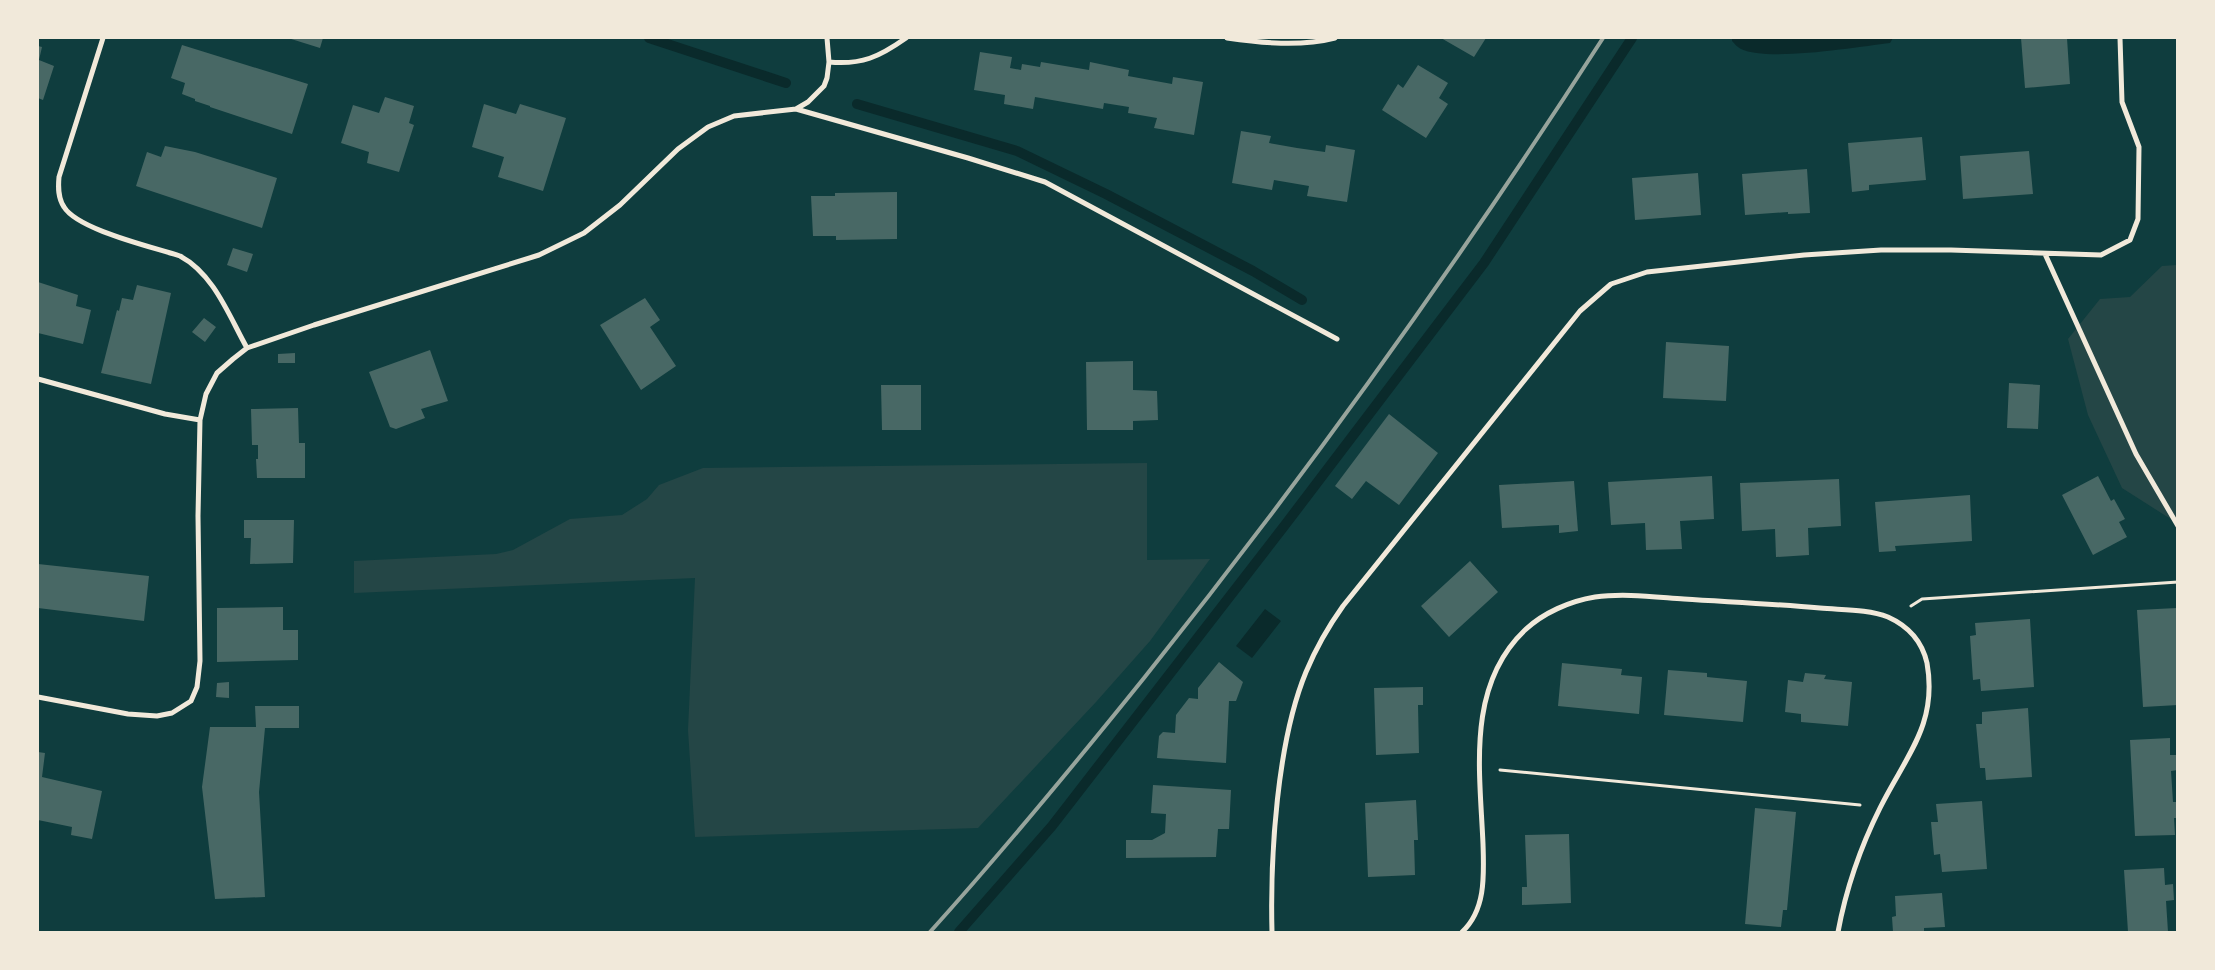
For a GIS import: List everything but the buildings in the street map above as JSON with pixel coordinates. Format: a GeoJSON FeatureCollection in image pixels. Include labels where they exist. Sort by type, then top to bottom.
{"type":"FeatureCollection","features":[{"type":"Feature","properties":{"kind":"street"},"geometry":{"type":"LineString","coordinates":[[103,38],[59,178],[59,198],[64,209],[72,217],[88,226],[180,256],[193,263],[207,277],[247,348]]}},
{"type":"Feature","properties":{"kind":"street"},"geometry":{"type":"LineString","coordinates":[[796,109],[808,102],[824,86],[829,62],[827,38]]}},
{"type":"Feature","properties":{"kind":"street"},"geometry":{"type":"LineString","coordinates":[[829,62],[861,62],[885,52],[906,38]]}},
{"type":"Feature","properties":{"kind":"street"},"geometry":{"type":"LineString","coordinates":[[1227,38],[1289,44],[1335,38]]}},
{"type":"Feature","properties":{"kind":"street"},"geometry":{"type":"LineString","coordinates":[[1272,932],[1272,880],[1281,782],[1299,691],[1316,649],[1343,606],[1580,311],[1598,293],[1611,284],[1647,272],[1804,255],[1881,250],[1951,250],[2101,255],[2130,240],[2138,219],[2139,147],[2122,102],[2120,38]]}},
{"type":"Feature","properties":{"kind":"street"},"geometry":{"type":"LineString","coordinates":[[38,697],[128,714],[156,716],[172,713],[191,702],[197,687],[200,661],[198,516],[200,420],[206,394],[217,373],[247,348],[314,325],[539,255],[584,233],[620,205],[678,149],[708,127],[734,116],[796,109],[968,158],[1044,182],[1337,339]]}},
{"type":"Feature","properties":{"kind":"street"},"geometry":{"type":"LineString","coordinates":[[2045,254],[2136,454],[2178,526]]}},
{"type":"Feature","properties":{"kind":"street"},"geometry":{"type":"LineString","coordinates":[[38,379],[165,414],[200,420]]}},
{"type":"Feature","properties":{"kind":"street"},"geometry":{"type":"LineString","coordinates":[[1462,932],[1477,912],[1484,876],[1479,745],[1482,710],[1501,660],[1511,645],[1526,629],[1542,617],[1565,606],[1598,597],[1647,596],[1868,612],[1885,616],[1898,622],[1919,641],[1924,652],[1929,678],[1926,711],[1918,741],[1880,808],[1854,869],[1838,932]]}},
{"type":"Feature","properties":{"kind":"path"},"geometry":{"type":"LineString","coordinates":[[1898,622],[1913,603],[1922,599],[2178,582]]}},
{"type":"Feature","properties":{"kind":"path"},"geometry":{"type":"LineString","coordinates":[[1480,768],[1880,808]]}},
{"type":"Feature","properties":{"kind":"shaded area"},"geometry":{"type":"Polygon","coordinates":[[[1732,38],[1893,38],[1890,43],[1813,52],[1771,54],[1754,53],[1741,49],[1732,41],[1732,38]]]}},
{"type":"Feature","properties":{"kind":"shaded area"},"geometry":{"type":"Polygon","coordinates":[[[2177,265],[2177,523],[2122,488],[2088,415],[2068,339],[2100,299],[2130,297],[2162,266],[2177,265]]]}},
{"type":"Feature","properties":{"kind":"shaded area"},"geometry":{"type":"Polygon","coordinates":[[[1147,463],[1147,560],[1210,559],[1150,641],[1096,702],[978,828],[695,837],[688,730],[695,578],[354,593],[354,561],[496,554],[513,550],[570,519],[622,515],[647,499],[659,485],[703,468],[1147,463]]]}},
{"type":"Feature","properties":{"kind":"shaded area"},"geometry":{"type":"Polygon","coordinates":[[[1265,609],[1281,621],[1252,658],[1236,646],[1265,609]]]}},
{"type":"Feature","properties":{"kind":"waterway"},"geometry":{"type":"LineString","coordinates":[[649,38],[786,83]]}},
{"type":"Feature","properties":{"kind":"waterway"},"geometry":{"type":"LineString","coordinates":[[959,932],[1052,826],[1285,525],[1484,263],[1632,38]]}},
{"type":"Feature","properties":{"kind":"waterway"},"geometry":{"type":"LineString","coordinates":[[857,104],[1017,151],[1106,194],[1253,271],[1302,300]]}},
{"type":"Feature","properties":{"kind":"railway"},"geometry":{"type":"LineString","coordinates":[[930,932],[1012,839],[1091,743],[1265,523],[1439,284],[1603,38]]}}]}
